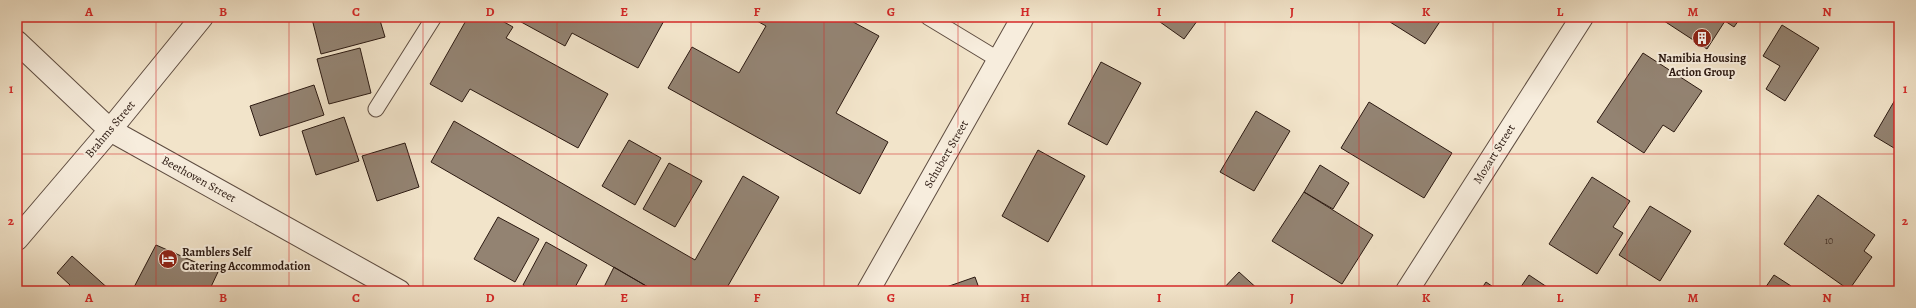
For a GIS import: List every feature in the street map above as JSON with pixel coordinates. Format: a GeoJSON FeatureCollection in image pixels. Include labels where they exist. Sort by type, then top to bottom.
{"type":"FeatureCollection","features":[{"type":"Feature","properties":{"kind":"street","name":"Brahms Street"},"geometry":{"type":"LineString","coordinates":[[17,239],[110,130],[202,17]]}},
{"type":"Feature","properties":{"kind":"street","name":"Schubert Street"},"geometry":{"type":"LineString","coordinates":[[868,291],[1023,17]]}},
{"type":"Feature","properties":{"kind":"street","name":"Mozart Street"},"geometry":{"type":"LineString","coordinates":[[1407,291],[1582,17]]}},
{"type":"Feature","properties":{"kind":"street","name":"Beethoven Street"},"geometry":{"type":"LineString","coordinates":[[17,42],[110,130],[399,291]]}},
{"type":"Feature","properties":{"kind":"lane"},"geometry":{"type":"LineString","coordinates":[[376,109],[434,17]]}},
{"type":"Feature","properties":{"kind":"lane"},"geometry":{"type":"LineString","coordinates":[[928,17],[999,60]]}},
{"type":"Feature","properties":{"kind":"building"},"geometry":{"type":"Polygon","coordinates":[[[321,17],[379,17],[385,37],[321,54],[312,19],[321,17]]]}},
{"type":"Feature","properties":{"kind":"building"},"geometry":{"type":"Polygon","coordinates":[[[468,17],[495,17],[513,27],[506,38],[608,94],[578,148],[470,89],[462,102],[430,84],[468,17]]]}},
{"type":"Feature","properties":{"kind":"building"},"geometry":{"type":"Polygon","coordinates":[[[512,17],[666,17],[638,68],[572,33],[565,46],[512,17]]]}},
{"type":"Feature","properties":{"kind":"building"},"geometry":{"type":"Polygon","coordinates":[[[750,17],[844,17],[879,36],[836,113],[888,142],[860,194],[668,88],[692,47],[739,73],[766,26],[750,17]]]}},
{"type":"Feature","properties":{"kind":"building"},"geometry":{"type":"Polygon","coordinates":[[[1153,17],[1200,17],[1184,39],[1153,17]]]}},
{"type":"Feature","properties":{"kind":"building"},"geometry":{"type":"Polygon","coordinates":[[[1393,17],[1443,17],[1425,44],[1390,22],[1393,17]]]}},
{"type":"Feature","properties":{"kind":"building","name":"Namibia Housing Action Group"},"geometry":{"type":"Polygon","coordinates":[[[1658,17],[1741,17],[1734,27],[1725,21],[1707,49],[1658,17]]]}},
{"type":"Feature","properties":{"kind":"building"},"geometry":{"type":"Polygon","coordinates":[[[1782,25],[1819,48],[1785,101],[1766,89],[1780,66],[1763,56],[1782,25]]]}},
{"type":"Feature","properties":{"kind":"building"},"geometry":{"type":"Polygon","coordinates":[[[360,48],[371,93],[329,104],[317,59],[360,48]]]}},
{"type":"Feature","properties":{"kind":"building"},"geometry":{"type":"Polygon","coordinates":[[[1643,53],[1702,91],[1674,132],[1663,125],[1644,153],[1597,122],[1643,53]]]}},
{"type":"Feature","properties":{"kind":"building"},"geometry":{"type":"Polygon","coordinates":[[[1101,62],[1141,83],[1107,145],[1068,124],[1101,62]]]}},
{"type":"Feature","properties":{"kind":"building"},"geometry":{"type":"Polygon","coordinates":[[[314,85],[324,115],[260,136],[250,106],[314,85]]]}},
{"type":"Feature","properties":{"kind":"building"},"geometry":{"type":"Polygon","coordinates":[[[1899,93],[1899,151],[1874,136],[1899,93]]]}},
{"type":"Feature","properties":{"kind":"building"},"geometry":{"type":"Polygon","coordinates":[[[1369,102],[1452,153],[1424,198],[1341,148],[1369,102]]]}},
{"type":"Feature","properties":{"kind":"building"},"geometry":{"type":"Polygon","coordinates":[[[1256,111],[1290,131],[1254,191],[1220,172],[1256,111]]]}},
{"type":"Feature","properties":{"kind":"building"},"geometry":{"type":"Polygon","coordinates":[[[344,117],[359,161],[316,175],[302,131],[344,117]]]}},
{"type":"Feature","properties":{"kind":"building"},"geometry":{"type":"Polygon","coordinates":[[[454,121],[695,260],[743,176],[779,197],[725,291],[655,291],[431,162],[454,121]]]}},
{"type":"Feature","properties":{"kind":"building"},"geometry":{"type":"Polygon","coordinates":[[[629,140],[661,158],[635,205],[602,186],[629,140]]]}},
{"type":"Feature","properties":{"kind":"building"},"geometry":{"type":"Polygon","coordinates":[[[405,143],[419,187],[377,201],[362,156],[405,143]]]}},
{"type":"Feature","properties":{"kind":"building"},"geometry":{"type":"Polygon","coordinates":[[[1038,150],[1085,176],[1048,242],[1002,216],[1038,150]]]}},
{"type":"Feature","properties":{"kind":"building"},"geometry":{"type":"Polygon","coordinates":[[[669,163],[702,181],[675,227],[643,209],[669,163]]]}},
{"type":"Feature","properties":{"kind":"building"},"geometry":{"type":"Polygon","coordinates":[[[1320,165],[1349,183],[1333,209],[1304,192],[1320,165]]]}},
{"type":"Feature","properties":{"kind":"building"},"geometry":{"type":"Polygon","coordinates":[[[1592,177],[1630,201],[1613,227],[1623,233],[1597,274],[1549,244],[1592,177]]]}},
{"type":"Feature","properties":{"kind":"building"},"geometry":{"type":"Polygon","coordinates":[[[1304,192],[1373,235],[1342,284],[1272,241],[1304,192]]]}},
{"type":"Feature","properties":{"kind":"building"},"geometry":{"type":"Polygon","coordinates":[[[1818,195],[1875,235],[1864,251],[1872,257],[1849,290],[1784,244],[1818,195]]]}},
{"type":"Feature","properties":{"kind":"building"},"geometry":{"type":"Polygon","coordinates":[[[1650,206],[1691,231],[1660,281],[1619,255],[1650,206]]]}},
{"type":"Feature","properties":{"kind":"building"},"geometry":{"type":"Polygon","coordinates":[[[498,217],[539,239],[515,282],[474,259],[498,217]]]}},
{"type":"Feature","properties":{"kind":"building"},"geometry":{"type":"Polygon","coordinates":[[[546,242],[587,265],[573,291],[533,291],[523,285],[546,242]]]}},
{"type":"Feature","properties":{"kind":"building","name":"Ramblers Self Catering Accommodation"},"geometry":{"type":"Polygon","coordinates":[[[156,245],[218,272],[209,291],[132,291],[156,245]]]}},
{"type":"Feature","properties":{"kind":"building"},"geometry":{"type":"Polygon","coordinates":[[[72,256],[111,291],[65,291],[70,285],[57,273],[72,256]]]}},
{"type":"Feature","properties":{"kind":"building"},"geometry":{"type":"Polygon","coordinates":[[[614,267],[653,290],[653,291],[602,291],[614,267]]]}},
{"type":"Feature","properties":{"kind":"building"},"geometry":{"type":"Polygon","coordinates":[[[1239,272],[1260,291],[1221,291],[1239,272]]]}},
{"type":"Feature","properties":{"kind":"building"},"geometry":{"type":"Polygon","coordinates":[[[1529,275],[1553,291],[1518,291],[1529,275]]]}},
{"type":"Feature","properties":{"kind":"building"},"geometry":{"type":"Polygon","coordinates":[[[1774,275],[1791,286],[1788,291],[1763,291],[1774,275]]]}},
{"type":"Feature","properties":{"kind":"building"},"geometry":{"type":"Polygon","coordinates":[[[975,277],[980,291],[935,291],[975,277]]]}},
{"type":"Feature","properties":{"kind":"building"},"geometry":{"type":"Polygon","coordinates":[[[1486,282],[1499,291],[1480,291],[1486,282]]]}},
{"type":"Feature","properties":{"kind":"place","name":"Namibia Housing Action Group"},"geometry":{"type":"Point","coordinates":[1702,38]}},
{"type":"Feature","properties":{"kind":"place","name":"Ramblers Self Catering Accommodation"},"geometry":{"type":"Point","coordinates":[168,259]}}]}
